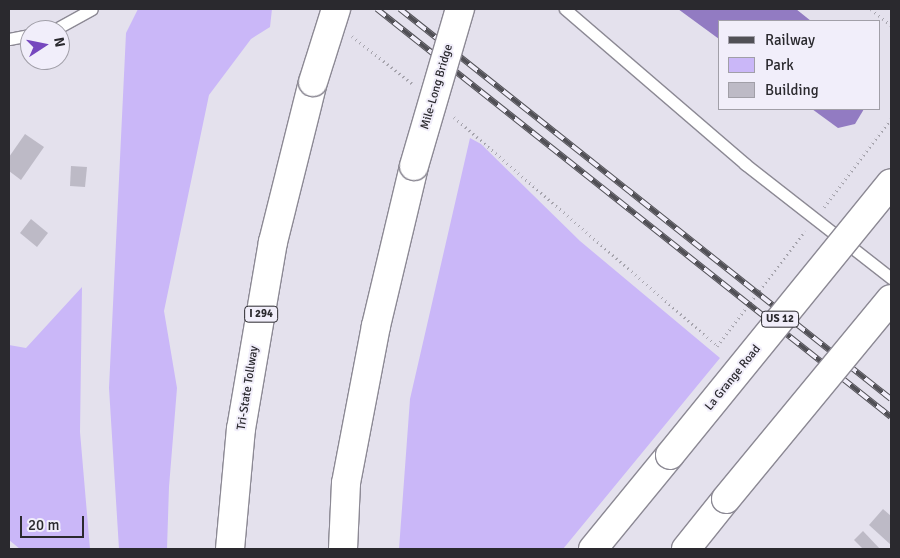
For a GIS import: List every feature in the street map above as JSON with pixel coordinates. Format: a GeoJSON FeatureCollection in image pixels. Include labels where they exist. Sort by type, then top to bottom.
{"type":"FeatureCollection","features":[{"type":"Feature","properties":{"kind":"highway","name":"Tri-State Tollway"},"geometry":{"type":"LineString","coordinates":[[230,549],[241,429],[273,242],[313,82],[336,9]]}},
{"type":"Feature","properties":{"kind":"highway","name":"Mile-Long Bridge"},"geometry":{"type":"LineString","coordinates":[[343,549],[346,483],[376,326],[414,166],[460,9]]}},
{"type":"Feature","properties":{"kind":"highway","name":"La Grange Road"},"geometry":{"type":"LineString","coordinates":[[593,549],[891,183]]}},
{"type":"Feature","properties":{"kind":"highway"},"geometry":{"type":"LineString","coordinates":[[686,549],[891,299]]}},
{"type":"Feature","properties":{"kind":"lane"},"geometry":{"type":"LineString","coordinates":[[70,21],[92,9]]}},
{"type":"Feature","properties":{"kind":"lane"},"geometry":{"type":"LineString","coordinates":[[565,9],[745,164],[891,278]]}},
{"type":"Feature","properties":{"kind":"path"},"geometry":{"type":"LineString","coordinates":[[871,9],[891,25]]}},
{"type":"Feature","properties":{"kind":"path"},"geometry":{"type":"LineString","coordinates":[[350,34],[420,90]]}},
{"type":"Feature","properties":{"kind":"path"},"geometry":{"type":"LineString","coordinates":[[451,114],[483,139],[717,346],[891,119]]}},
{"type":"Feature","properties":{"kind":"green space"},"geometry":{"type":"Polygon","coordinates":[[[138,9],[272,9],[270,27],[251,39],[209,95],[164,311],[177,388],[169,487],[167,549],[119,549],[109,388],[126,33],[138,9]]]}},
{"type":"Feature","properties":{"kind":"green space"},"geometry":{"type":"Polygon","coordinates":[[[470,138],[481,144],[580,241],[720,358],[563,549],[399,549],[410,399],[470,138]]]}},
{"type":"Feature","properties":{"kind":"green space"},"geometry":{"type":"Polygon","coordinates":[[[82,287],[80,432],[90,549],[20,549],[9,540],[9,345],[26,348],[82,287]]]}},
{"type":"Feature","properties":{"kind":"shaded area"},"geometry":{"type":"Polygon","coordinates":[[[678,9],[796,9],[810,20],[718,20],[718,38],[678,9]]]}},
{"type":"Feature","properties":{"kind":"shaded area"},"geometry":{"type":"Polygon","coordinates":[[[813,110],[863,110],[855,124],[838,128],[813,110]]]}},
{"type":"Feature","properties":{"kind":"building"},"geometry":{"type":"Polygon","coordinates":[[[25,134],[44,147],[21,180],[9,171],[9,157],[25,134]]]}},
{"type":"Feature","properties":{"kind":"building"},"geometry":{"type":"Polygon","coordinates":[[[71,166],[87,167],[85,187],[70,186],[71,166]]]}},
{"type":"Feature","properties":{"kind":"building"},"geometry":{"type":"Polygon","coordinates":[[[31,219],[48,233],[37,247],[20,233],[31,219]]]}},
{"type":"Feature","properties":{"kind":"building"},"geometry":{"type":"Polygon","coordinates":[[[883,509],[891,516],[891,545],[869,525],[883,509]]]}},
{"type":"Feature","properties":{"kind":"building"},"geometry":{"type":"Polygon","coordinates":[[[863,531],[880,549],[863,549],[854,540],[863,531]]]}},
{"type":"Feature","properties":{"kind":"railway"},"geometry":{"type":"LineString","coordinates":[[377,9],[891,417]]}},
{"type":"Feature","properties":{"kind":"railway"},"geometry":{"type":"LineString","coordinates":[[400,9],[891,399]]}}]}
